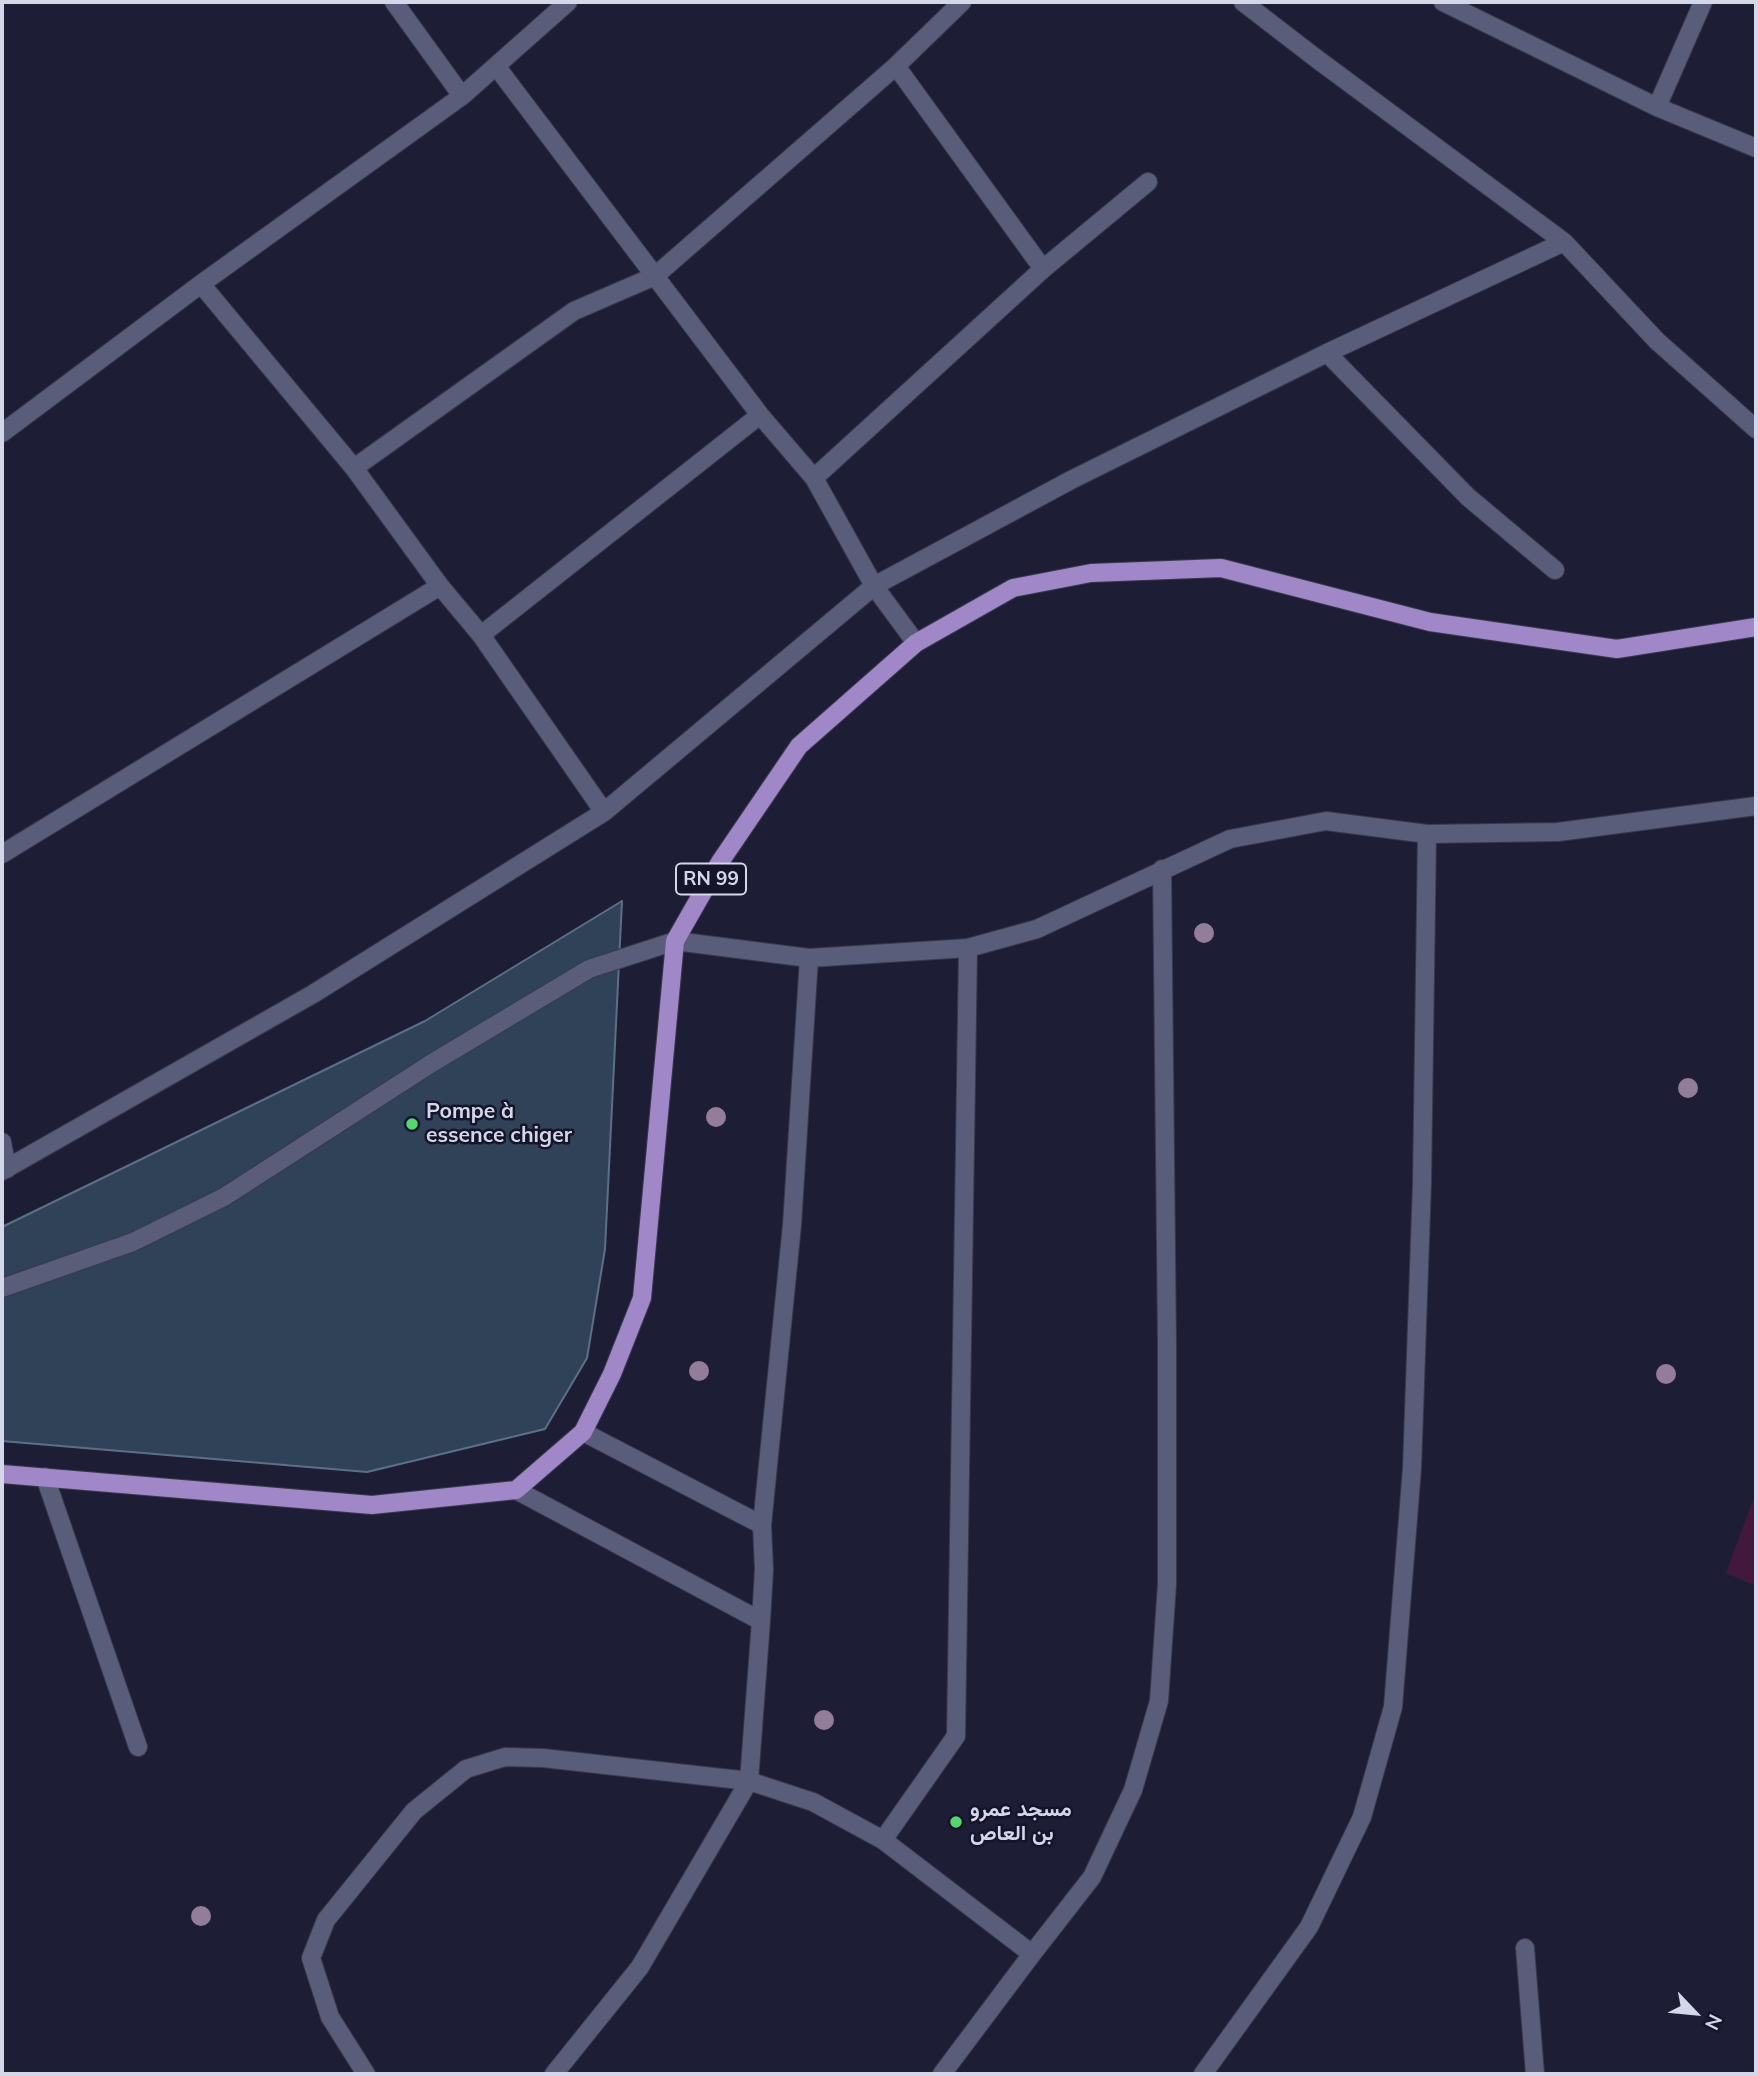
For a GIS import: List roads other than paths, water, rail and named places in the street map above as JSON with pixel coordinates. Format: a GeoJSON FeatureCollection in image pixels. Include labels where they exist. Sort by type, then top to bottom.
{"type":"FeatureCollection","features":[{"type":"Feature","properties":{"kind":"main road","name":"RN 99"},"geometry":{"type":"LineString","coordinates":[[516,1490],[583,1432],[612,1374],[642,1298],[675,941],[720,862],[799,746],[916,643],[1013,588],[1091,573],[1221,568],[1430,621],[1617,649],[1756,627]]}},
{"type":"Feature","properties":{"kind":"main road"},"geometry":{"type":"LineString","coordinates":[[2,1474],[372,1505],[516,1490]]}},
{"type":"Feature","properties":{"kind":"street"},"geometry":{"type":"LineString","coordinates":[[394,2],[462,96]]}},
{"type":"Feature","properties":{"kind":"street"},"geometry":{"type":"LineString","coordinates":[[2,433],[201,284],[462,96],[568,2]]}},
{"type":"Feature","properties":{"kind":"street"},"geometry":{"type":"LineString","coordinates":[[354,468],[574,310],[654,276],[896,66],[962,2]]}},
{"type":"Feature","properties":{"kind":"street"},"geometry":{"type":"LineString","coordinates":[[1243,2],[1564,242],[1657,341],[1756,429]]}},
{"type":"Feature","properties":{"kind":"street"},"geometry":{"type":"LineString","coordinates":[[1443,2],[1657,107],[1756,148]]}},
{"type":"Feature","properties":{"kind":"street"},"geometry":{"type":"LineString","coordinates":[[1657,107],[1703,2]]}},
{"type":"Feature","properties":{"kind":"street"},"geometry":{"type":"LineString","coordinates":[[496,66],[760,415],[814,478],[874,586],[916,643]]}},
{"type":"Feature","properties":{"kind":"street"},"geometry":{"type":"LineString","coordinates":[[896,66],[1043,269]]}},
{"type":"Feature","properties":{"kind":"street"},"geometry":{"type":"LineString","coordinates":[[814,478],[1043,269],[1148,182]]}},
{"type":"Feature","properties":{"kind":"street"},"geometry":{"type":"LineString","coordinates":[[2,1142],[4,1170],[313,994],[604,812],[874,586],[1071,480],[1327,354],[1564,242]]}},
{"type":"Feature","properties":{"kind":"street"},"geometry":{"type":"LineString","coordinates":[[201,284],[354,468],[440,586],[481,635],[604,812]]}},
{"type":"Feature","properties":{"kind":"street"},"geometry":{"type":"LineString","coordinates":[[1327,354],[1468,497],[1555,570]]}},
{"type":"Feature","properties":{"kind":"street"},"geometry":{"type":"LineString","coordinates":[[481,635],[760,415]]}},
{"type":"Feature","properties":{"kind":"street"},"geometry":{"type":"LineString","coordinates":[[2,854],[440,586]]}},
{"type":"Feature","properties":{"kind":"street"},"geometry":{"type":"LineString","coordinates":[[2,1288],[133,1242],[223,1197],[432,1063],[589,970],[675,941],[809,958],[968,948],[1037,929],[1230,839],[1326,821],[1427,834],[1558,832],[1756,806]]}},
{"type":"Feature","properties":{"kind":"street"},"geometry":{"type":"LineString","coordinates":[[1203,2074],[1308,1927],[1362,1817],[1393,1707],[1413,1441],[1422,1183],[1427,834]]}},
{"type":"Feature","properties":{"kind":"street"},"geometry":{"type":"LineString","coordinates":[[942,2074],[1092,1877],[1133,1790],[1159,1701],[1167,1584],[1162,869]]}},
{"type":"Feature","properties":{"kind":"street"},"geometry":{"type":"LineString","coordinates":[[883,1840],[956,1735],[968,948]]}},
{"type":"Feature","properties":{"kind":"street"},"geometry":{"type":"LineString","coordinates":[[554,2074],[640,1968],[749,1781],[764,1570],[762,1525],[792,1225],[809,958]]}},
{"type":"Feature","properties":{"kind":"street"},"geometry":{"type":"LineString","coordinates":[[583,1432],[762,1525]]}},
{"type":"Feature","properties":{"kind":"street"},"geometry":{"type":"LineString","coordinates":[[45,1477],[138,1747]]}},
{"type":"Feature","properties":{"kind":"street"},"geometry":{"type":"LineString","coordinates":[[516,1490],[761,1621]]}},
{"type":"Feature","properties":{"kind":"street"},"geometry":{"type":"LineString","coordinates":[[366,2074],[330,2017],[312,1958],[326,1920],[414,1811],[466,1769],[505,1757],[543,1758],[749,1781],[813,1802],[883,1840],[1032,1954]]}},
{"type":"Feature","properties":{"kind":"street"},"geometry":{"type":"LineString","coordinates":[[1525,1948],[1535,2074]]}},
{"type":"Feature","properties":{"kind":"place","name":"Pompe à essence chiger"},"geometry":{"type":"Point","coordinates":[412,1124]}},
{"type":"Feature","properties":{"kind":"place","name":"مسجد عمرو بن العاص"},"geometry":{"type":"Point","coordinates":[956,1822]}}]}
